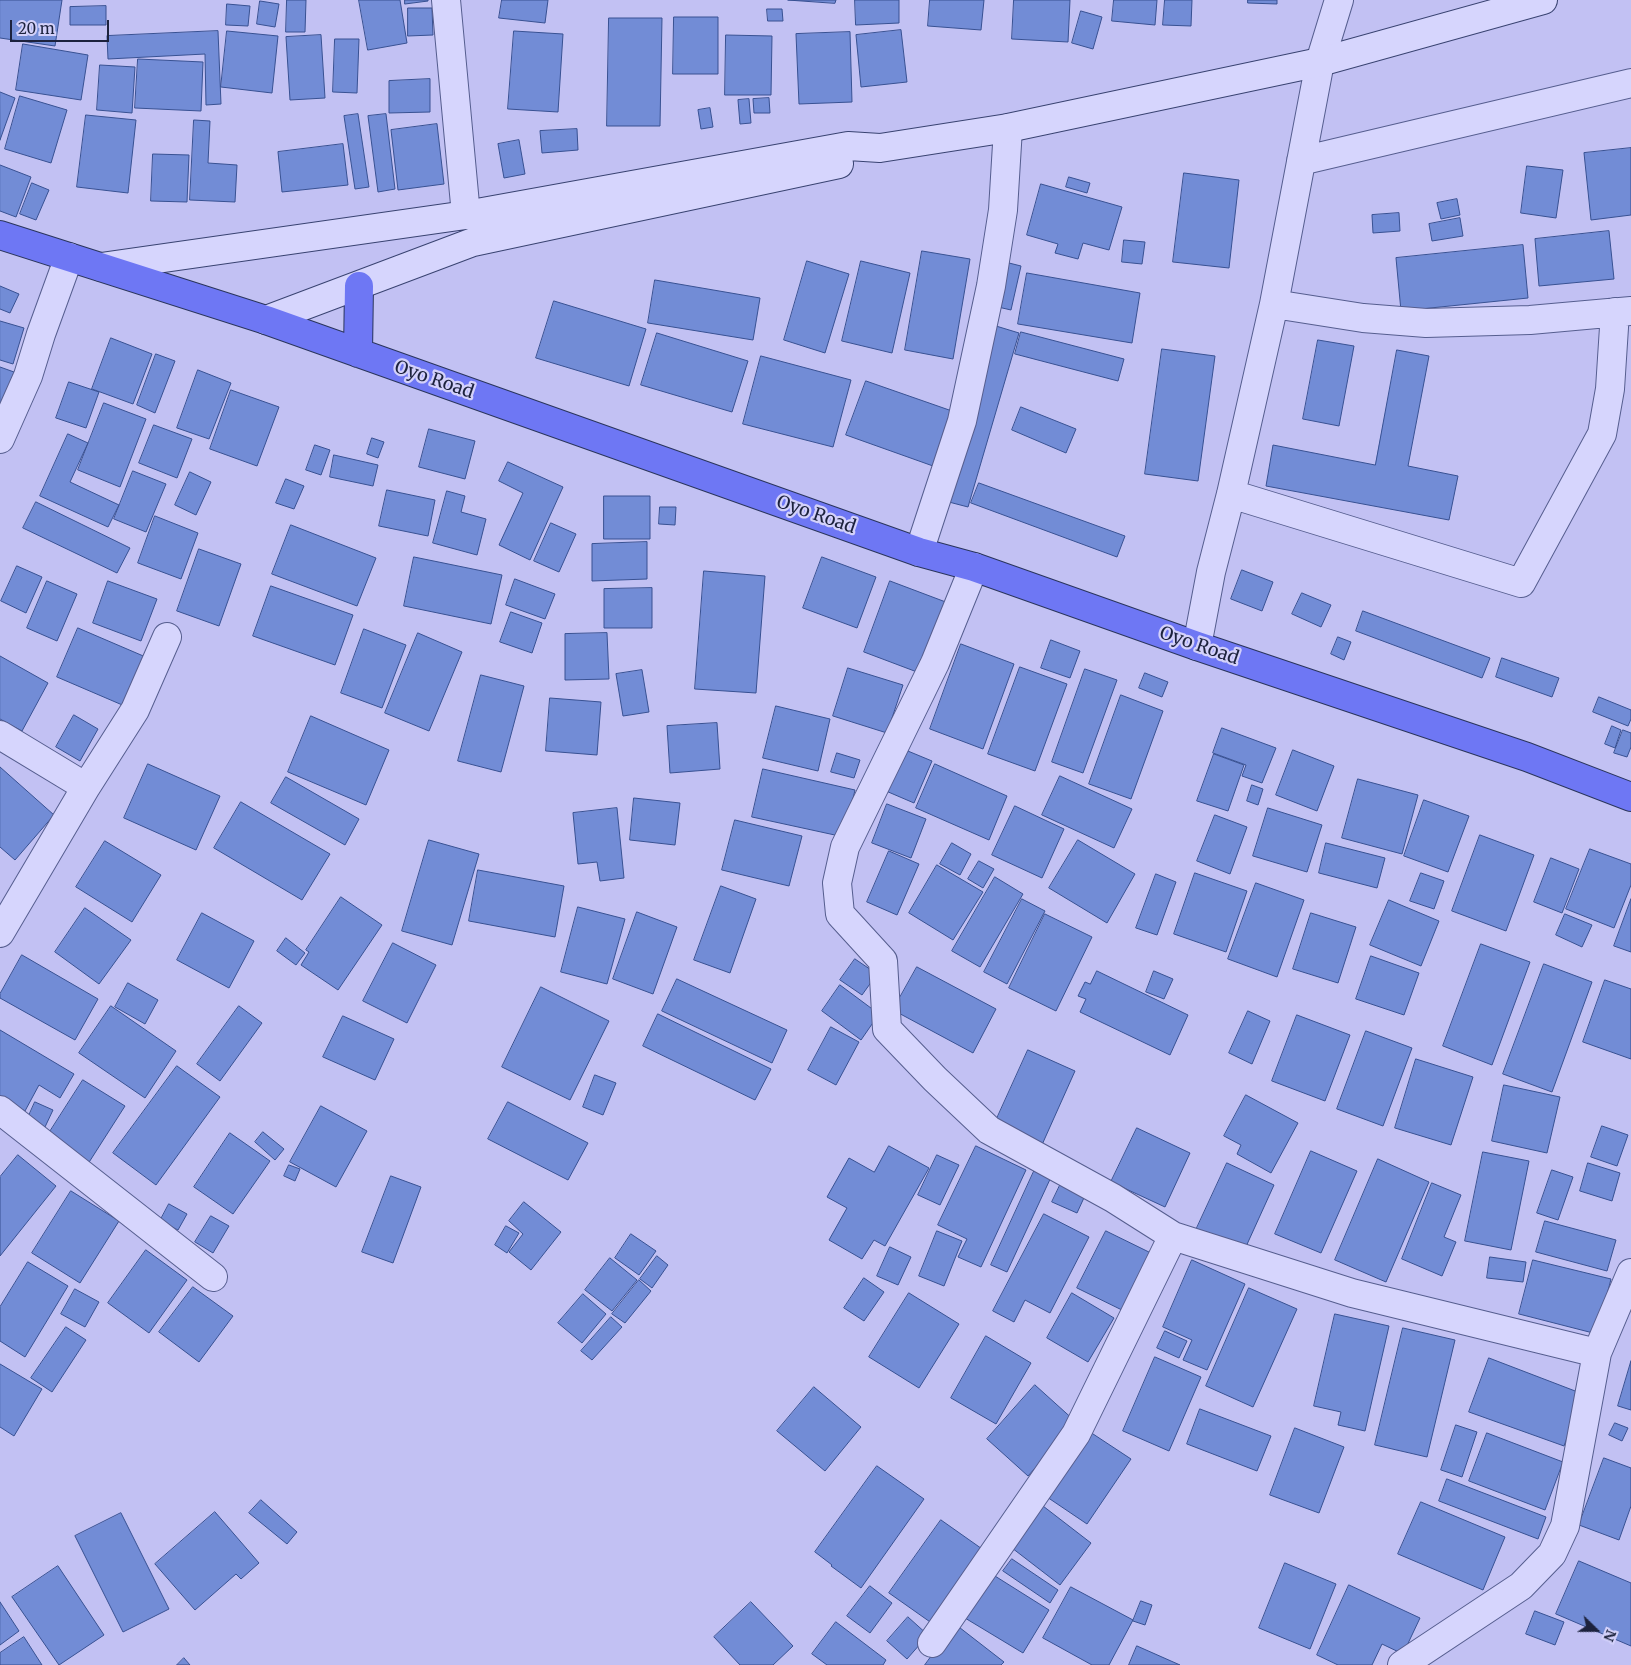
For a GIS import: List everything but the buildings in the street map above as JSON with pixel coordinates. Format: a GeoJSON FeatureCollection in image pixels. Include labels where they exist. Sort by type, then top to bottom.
{"type":"FeatureCollection","features":[{"type":"Feature","properties":{"kind":"highway","name":"Oyo Road"},"geometry":{"type":"LineString","coordinates":[[0,235],[266,320],[918,552],[974,567],[1197,646],[1526,757],[1631,797]]}},
{"type":"Feature","properties":{"kind":"highway"},"geometry":{"type":"LineString","coordinates":[[358,353],[359,286]]}},
{"type":"Feature","properties":{"kind":"street"},"geometry":{"type":"LineString","coordinates":[[446,0],[466,215]]}},
{"type":"Feature","properties":{"kind":"street"},"geometry":{"type":"LineString","coordinates":[[1197,646],[1211,572],[1231,494],[1274,304],[1320,62],[1339,0]]}},
{"type":"Feature","properties":{"kind":"street"},"geometry":{"type":"LineString","coordinates":[[101,267],[466,215],[848,146],[880,148],[1008,128],[1320,62],[1543,0]]}},
{"type":"Feature","properties":{"kind":"street"},"geometry":{"type":"LineString","coordinates":[[1301,161],[1631,83]]}},
{"type":"Feature","properties":{"kind":"street"},"geometry":{"type":"LineString","coordinates":[[918,552],[962,421],[989,296],[1003,210],[1008,128]]}},
{"type":"Feature","properties":{"kind":"street"},"geometry":{"type":"LineString","coordinates":[[266,320],[473,242],[828,168],[849,162],[880,148]]}},
{"type":"Feature","properties":{"kind":"street"},"geometry":{"type":"LineString","coordinates":[[0,439],[28,376],[69,257]]}},
{"type":"Feature","properties":{"kind":"street"},"geometry":{"type":"LineString","coordinates":[[1231,494],[1521,583],[1602,434],[1623,312],[1530,320],[1426,324],[1363,318],[1274,304]]}},
{"type":"Feature","properties":{"kind":"street"},"geometry":{"type":"LineString","coordinates":[[974,567],[935,663],[845,847],[837,883],[840,914],[883,961],[887,1029],[935,1079],[989,1130],[1113,1198],[1173,1236],[1352,1292],[1597,1353]]}},
{"type":"Feature","properties":{"kind":"street"},"geometry":{"type":"LineString","coordinates":[[0,933],[86,787],[135,710],[166,637]]}},
{"type":"Feature","properties":{"kind":"street"},"geometry":{"type":"LineString","coordinates":[[0,735],[86,787]]}},
{"type":"Feature","properties":{"kind":"street"},"geometry":{"type":"LineString","coordinates":[[0,1110],[213,1277]]}},
{"type":"Feature","properties":{"kind":"street"},"geometry":{"type":"LineString","coordinates":[[932,1643],[1076,1434],[1173,1236]]}},
{"type":"Feature","properties":{"kind":"street"},"geometry":{"type":"LineString","coordinates":[[1402,1665],[1520,1586],[1552,1554],[1565,1526],[1597,1353],[1631,1273]]}}]}
